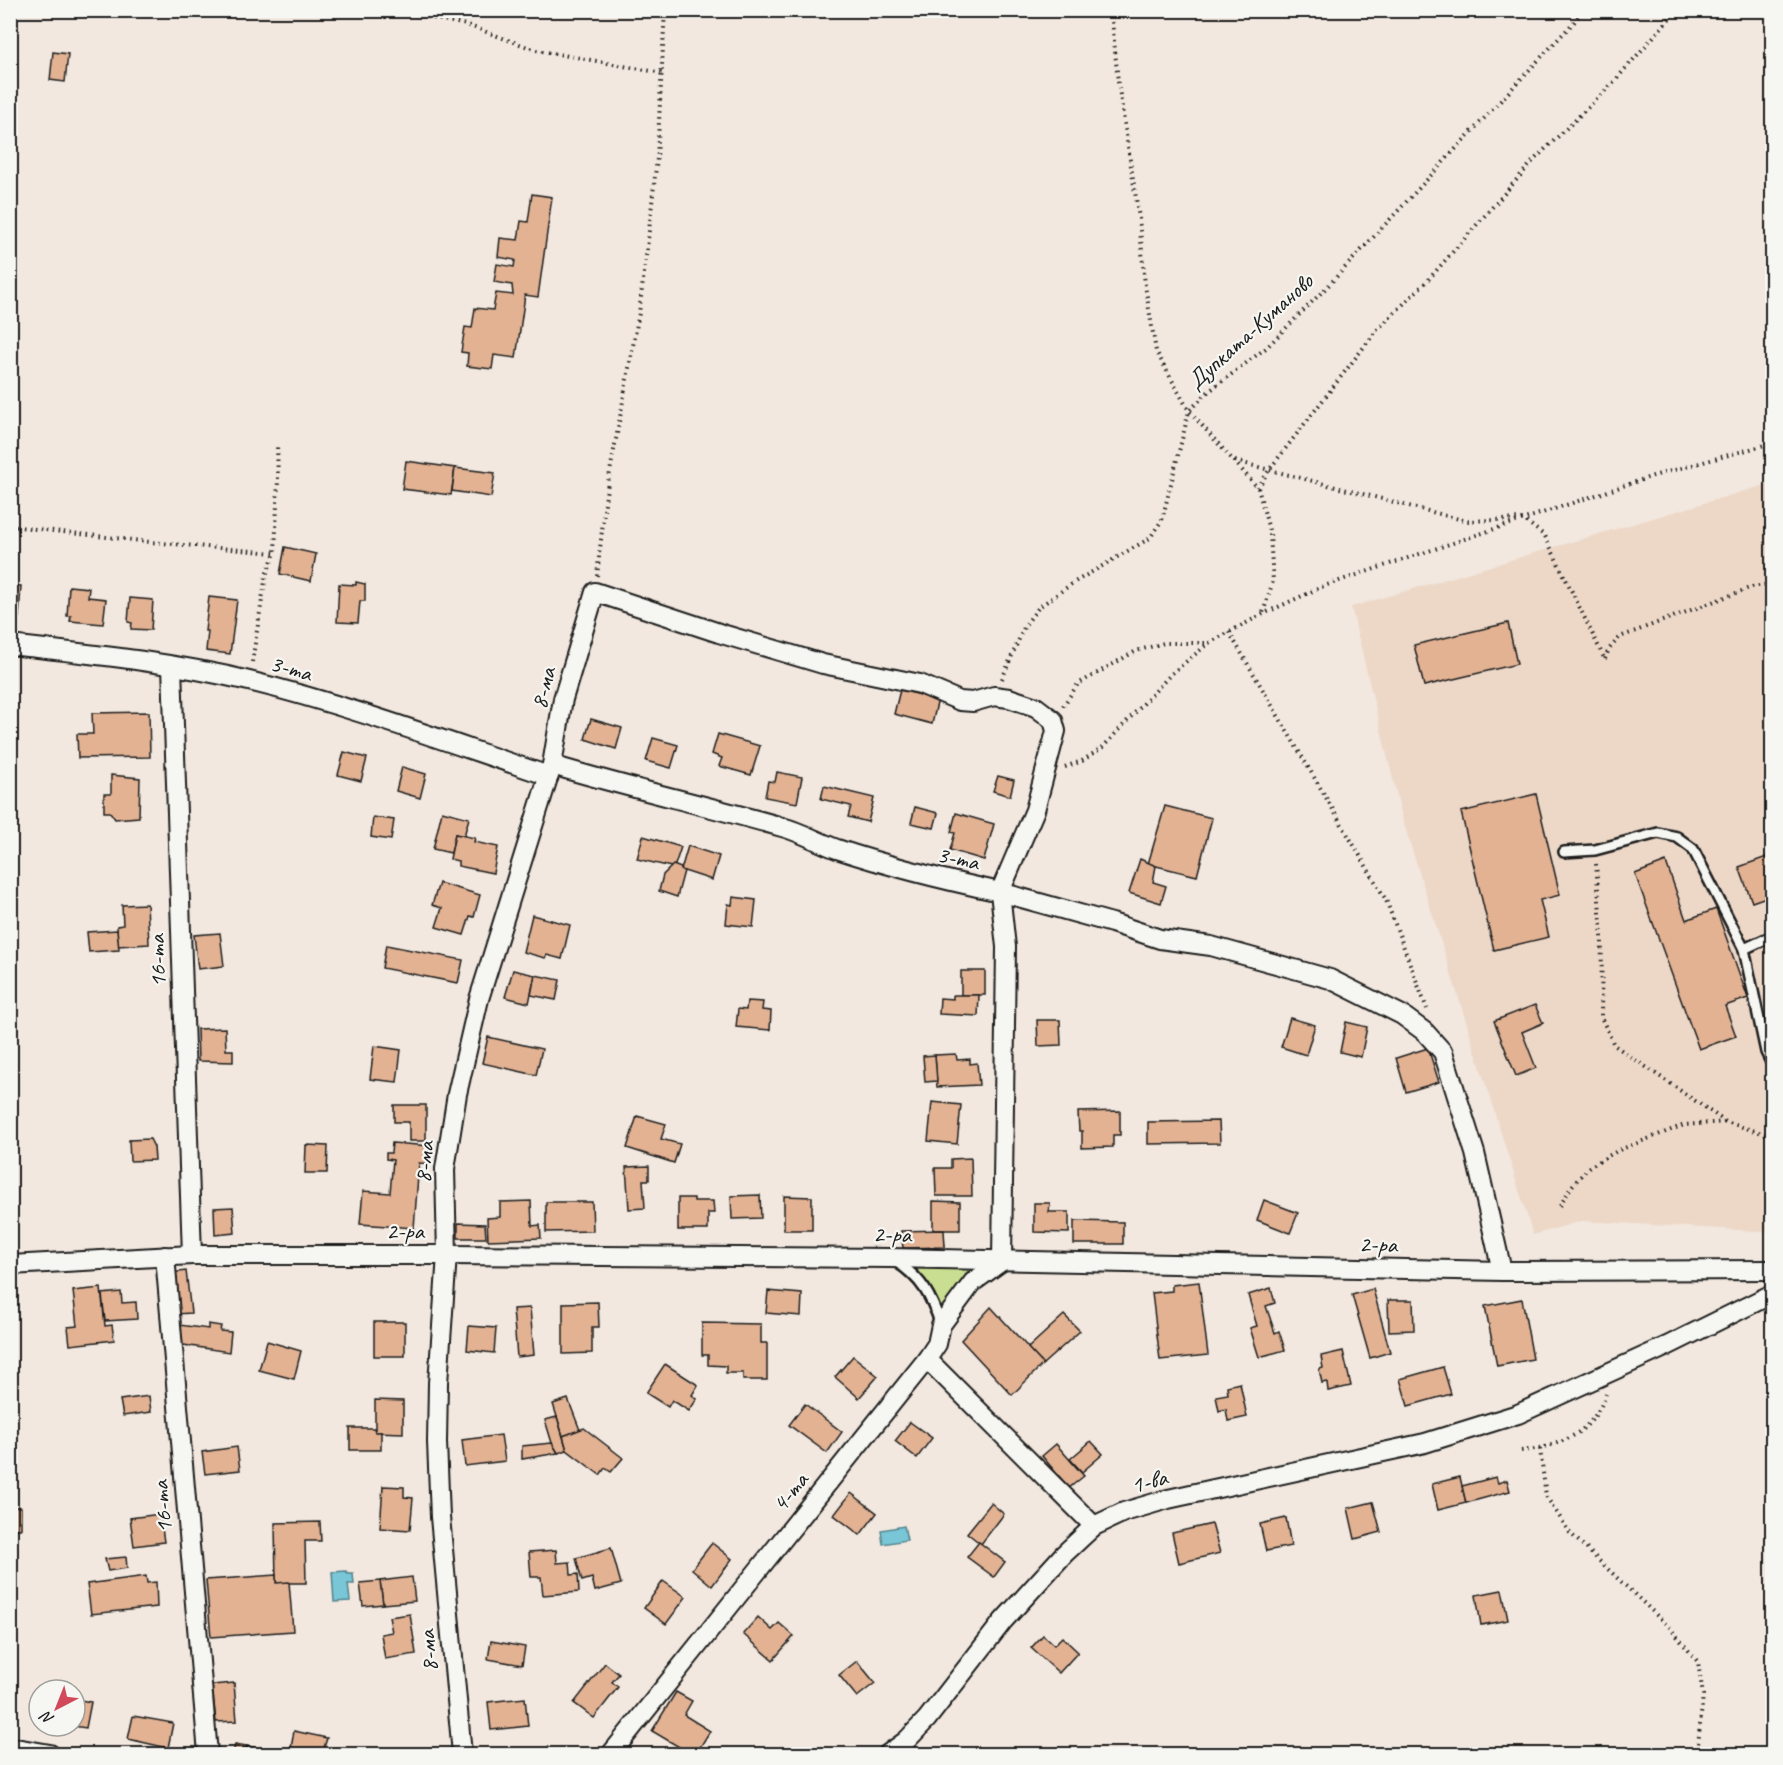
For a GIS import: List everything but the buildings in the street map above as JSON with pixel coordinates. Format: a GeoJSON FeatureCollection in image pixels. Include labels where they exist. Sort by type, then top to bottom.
{"type":"FeatureCollection","features":[{"type":"Feature","properties":{"kind":"street"},"geometry":{"type":"LineString","coordinates":[[595,592],[823,664],[920,684],[960,701],[973,702],[994,696],[1036,707],[1053,720],[1056,731],[1035,810],[1000,892],[1112,923],[1160,939],[1211,946],[1330,979],[1402,1015],[1425,1032],[1443,1052],[1475,1154],[1502,1271]]}},
{"type":"Feature","properties":{"kind":"street","name":"8-ма"},"geometry":{"type":"LineString","coordinates":[[462,1755],[440,1516],[437,1443],[438,1383],[447,1255],[444,1169],[457,1094],[479,999],[551,770],[564,699],[595,592]]}},
{"type":"Feature","properties":{"kind":"street","name":"3-та"},"geometry":{"type":"LineString","coordinates":[[10,645],[105,656],[246,680],[551,770],[672,797],[785,828],[834,848],[915,874],[1000,892],[1006,947],[1002,1261]]}},
{"type":"Feature","properties":{"kind":"street","name":"16-та"},"geometry":{"type":"LineString","coordinates":[[172,666],[192,1255]]}},
{"type":"Feature","properties":{"kind":"street","name":"2-ра"},"geometry":{"type":"LineString","coordinates":[[10,1265],[192,1255],[447,1255],[890,1258],[1502,1271],[1773,1270]]}},
{"type":"Feature","properties":{"kind":"street","name":"16-та"},"geometry":{"type":"LineString","coordinates":[[165,1256],[208,1755]]}},
{"type":"Feature","properties":{"kind":"street","name":"4-та"},"geometry":{"type":"LineString","coordinates":[[612,1755],[636,1721],[927,1359],[937,1344],[941,1325],[973,1282],[1002,1261]]}},
{"type":"Feature","properties":{"kind":"street","name":"1-ва"},"geometry":{"type":"LineString","coordinates":[[888,1755],[906,1741],[927,1719],[1003,1621],[1064,1554],[1094,1526],[1124,1512],[1168,1499],[1425,1443],[1518,1414],[1773,1294]]}},
{"type":"Feature","properties":{"kind":"street"},"geometry":{"type":"LineString","coordinates":[[927,1359],[1094,1526]]}},
{"type":"Feature","properties":{"kind":"street"},"geometry":{"type":"LineString","coordinates":[[10,1747],[50,1755]]}},
{"type":"Feature","properties":{"kind":"lane"},"geometry":{"type":"LineString","coordinates":[[1564,852],[1595,850],[1658,833],[1677,837],[1693,849],[1744,950],[1766,1052],[1773,1064]]}},
{"type":"Feature","properties":{"kind":"lane"},"geometry":{"type":"LineString","coordinates":[[1744,950],[1773,936]]}},
{"type":"Feature","properties":{"kind":"lane"},"geometry":{"type":"LineString","coordinates":[[890,1258],[910,1271],[927,1290],[941,1325]]}},
{"type":"Feature","properties":{"kind":"path"},"geometry":{"type":"LineString","coordinates":[[392,10],[467,25],[536,50],[662,73]]}},
{"type":"Feature","properties":{"kind":"path"},"geometry":{"type":"LineString","coordinates":[[595,592],[606,494],[639,313],[657,158],[665,10]]}},
{"type":"Feature","properties":{"kind":"path"},"geometry":{"type":"LineString","coordinates":[[1111,10],[1118,82],[1156,351],[1189,411],[1258,488],[1270,534],[1273,581],[1263,614]]}},
{"type":"Feature","properties":{"kind":"path","name":"Дупката-Куманово"},"geometry":{"type":"LineString","coordinates":[[994,696],[1025,625],[1039,607],[1072,583],[1150,538],[1162,520],[1189,411],[1208,392],[1266,348],[1326,288],[1574,22],[1582,10]]}},
{"type":"Feature","properties":{"kind":"path"},"geometry":{"type":"LineString","coordinates":[[1258,488],[1269,470],[1377,330],[1428,280],[1534,160],[1612,84],[1677,10]]}},
{"type":"Feature","properties":{"kind":"path"},"geometry":{"type":"LineString","coordinates":[[1045,773],[1082,761],[1103,747],[1171,674],[1209,643],[1263,614],[1324,586],[1653,476],[1773,443]]}},
{"type":"Feature","properties":{"kind":"path"},"geometry":{"type":"LineString","coordinates":[[246,680],[253,660],[266,575],[275,553],[277,445]]}},
{"type":"Feature","properties":{"kind":"path"},"geometry":{"type":"LineString","coordinates":[[1235,461],[1467,521],[1523,519],[1545,536],[1605,660],[1620,637],[1752,587],[1773,584]]}},
{"type":"Feature","properties":{"kind":"path"},"geometry":{"type":"LineString","coordinates":[[10,526],[275,553]]}},
{"type":"Feature","properties":{"kind":"path"},"geometry":{"type":"LineString","coordinates":[[1229,632],[1386,900],[1431,1019]]}},
{"type":"Feature","properties":{"kind":"path"},"geometry":{"type":"LineString","coordinates":[[1053,720],[1078,684],[1137,651],[1164,643],[1209,643]]}},
{"type":"Feature","properties":{"kind":"path"},"geometry":{"type":"LineString","coordinates":[[1595,850],[1602,937],[1600,1017],[1614,1044],[1726,1122],[1773,1136]]}},
{"type":"Feature","properties":{"kind":"path"},"geometry":{"type":"LineString","coordinates":[[1560,1206],[1571,1187],[1590,1167],[1619,1150],[1684,1125],[1726,1122]]}},
{"type":"Feature","properties":{"kind":"path"},"geometry":{"type":"LineString","coordinates":[[1521,1451],[1540,1449],[1566,1441],[1586,1427],[1601,1407],[1614,1370]]}},
{"type":"Feature","properties":{"kind":"path"},"geometry":{"type":"LineString","coordinates":[[1540,1449],[1546,1496],[1570,1533],[1671,1629],[1698,1662],[1703,1695],[1699,1755]]}},
{"type":"Feature","properties":{"kind":"shaded area"},"geometry":{"type":"Polygon","coordinates":[[[1772,483],[1772,1232],[1582,1221],[1533,1235],[1403,821],[1351,607],[1772,483]]]}},
{"type":"Feature","properties":{"kind":"green space"},"geometry":{"type":"Polygon","coordinates":[[[890,1258],[1002,1261],[941,1325],[927,1290],[890,1258]]]}},
{"type":"Feature","properties":{"kind":"water"},"geometry":{"type":"Polygon","coordinates":[[[904,1526],[907,1540],[883,1544],[881,1530],[904,1526]]]}},
{"type":"Feature","properties":{"kind":"water"},"geometry":{"type":"Polygon","coordinates":[[[346,1571],[348,1574],[353,1574],[354,1584],[348,1584],[350,1601],[334,1602],[332,1572],[346,1571]]]}}]}
